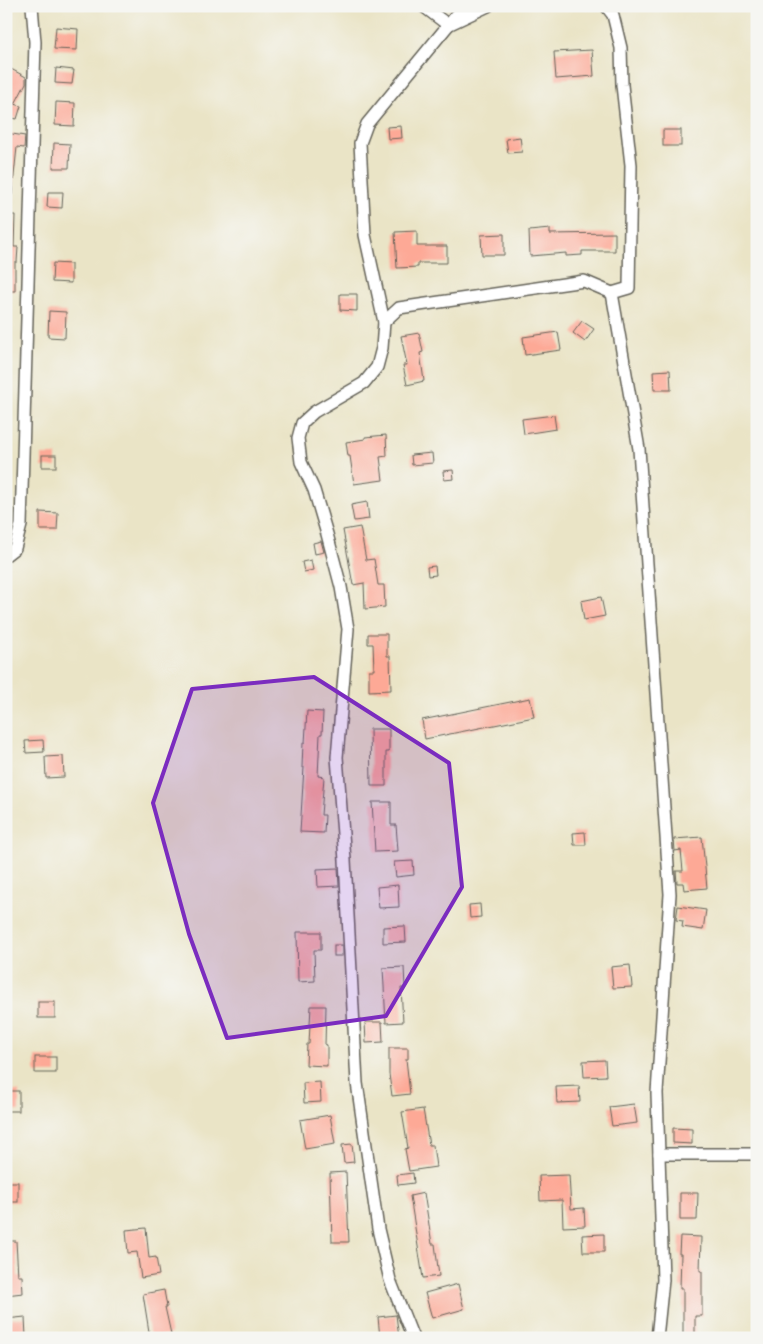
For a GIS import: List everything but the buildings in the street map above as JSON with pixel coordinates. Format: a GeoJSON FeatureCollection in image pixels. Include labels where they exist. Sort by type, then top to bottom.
{"type":"FeatureCollection","features":[{"type":"Feature","properties":{"kind":"street"},"geometry":{"type":"LineString","coordinates":[[6,555],[15,548],[21,525],[35,42],[32,6]]}},
{"type":"Feature","properties":{"kind":"street"},"geometry":{"type":"LineString","coordinates":[[423,6],[448,26]]}},
{"type":"Feature","properties":{"kind":"street"},"geometry":{"type":"LineString","coordinates":[[413,1338],[390,1280],[378,1229],[357,1082],[345,860],[337,757],[348,629],[341,587],[332,552],[314,490],[301,462],[298,438],[302,423],[314,412],[364,383],[377,367],[382,348],[384,322],[365,235],[360,143],[366,124],[464,6]]}},
{"type":"Feature","properties":{"kind":"street"},"geometry":{"type":"LineString","coordinates":[[448,26],[488,6]]}},
{"type":"Feature","properties":{"kind":"street"},"geometry":{"type":"LineString","coordinates":[[384,322],[399,308],[584,281],[612,293],[629,288],[631,165],[622,85],[621,48],[613,15],[606,6]]}},
{"type":"Feature","properties":{"kind":"street"},"geometry":{"type":"LineString","coordinates":[[612,293],[639,449],[670,894],[657,1093],[663,1280],[657,1338]]}},
{"type":"Feature","properties":{"kind":"street"},"geometry":{"type":"LineString","coordinates":[[659,1154],[757,1154]]}},
{"type":"Feature","properties":{"kind":"highlighted area"},"geometry":{"type":"Polygon","coordinates":[[[314,677],[449,763],[462,887],[386,1016],[227,1038],[189,934],[153,803],[192,689],[314,677]]]}}]}
